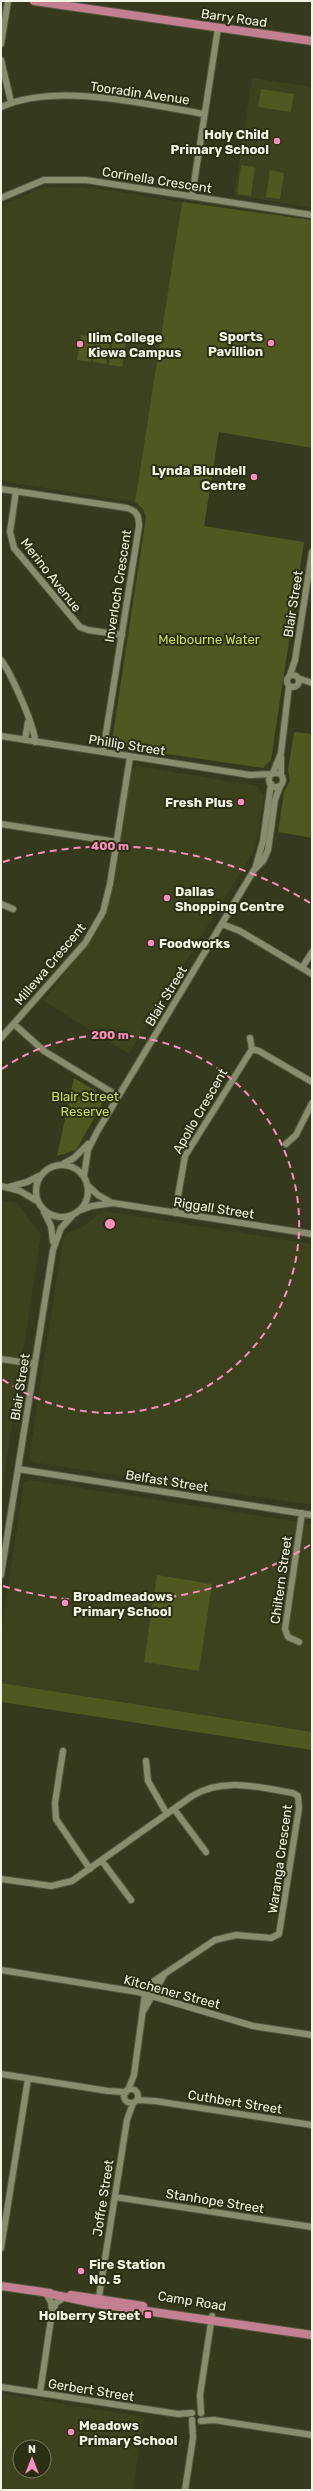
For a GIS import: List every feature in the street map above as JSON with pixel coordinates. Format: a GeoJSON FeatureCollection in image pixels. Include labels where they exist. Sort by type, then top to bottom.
{"type":"FeatureCollection","features":[{"type":"Feature","properties":{"kind":"main road","name":"Barry Road"},"geometry":{"type":"LineString","coordinates":[[34,1],[58,3],[312,41]]}},
{"type":"Feature","properties":{"kind":"main road","name":"Camp Road"},"geometry":{"type":"LineString","coordinates":[[2,2285],[312,2335]]}},
{"type":"Feature","properties":{"kind":"main road","name":"Camp Road"},"geometry":{"type":"LineString","coordinates":[[46,2293],[63,2298],[98,2301]]}},
{"type":"Feature","properties":{"kind":"street"},"geometry":{"type":"LineString","coordinates":[[1,44],[8,1]]}},
{"type":"Feature","properties":{"kind":"street"},"geometry":{"type":"LineString","coordinates":[[192,196],[218,28]]}},
{"type":"Feature","properties":{"kind":"street"},"geometry":{"type":"LineString","coordinates":[[1,60],[11,102]]}},
{"type":"Feature","properties":{"kind":"street","name":"Tooradin Avenue"},"geometry":{"type":"LineString","coordinates":[[1,107],[11,102],[26,99],[88,96],[204,114]]}},
{"type":"Feature","properties":{"kind":"street","name":"Corinella Crescent"},"geometry":{"type":"LineString","coordinates":[[1,198],[39,182],[49,180],[99,182],[312,215]]}},
{"type":"Feature","properties":{"kind":"street","name":"Inverloch Crescent"},"geometry":{"type":"LineString","coordinates":[[1,489],[127,508],[137,513],[139,526],[104,752]]}},
{"type":"Feature","properties":{"kind":"street","name":"Merino Avenue"},"geometry":{"type":"LineString","coordinates":[[16,491],[10,532],[14,548],[76,623],[88,630],[122,635]]}},
{"type":"Feature","properties":{"kind":"street","name":"Blair Street"},"geometry":{"type":"LineString","coordinates":[[254,870],[263,861],[268,850],[275,800],[284,780],[281,774],[281,753],[289,701],[295,681],[295,660],[312,552]]}},
{"type":"Feature","properties":{"kind":"street"},"geometry":{"type":"LineString","coordinates":[[1,660],[10,673],[28,720],[35,733],[35,742]]}},
{"type":"Feature","properties":{"kind":"street"},"geometry":{"type":"LineString","coordinates":[[295,681],[312,684]]}},
{"type":"Feature","properties":{"kind":"street"},"geometry":{"type":"LineString","coordinates":[[25,740],[28,732],[28,720]]}},
{"type":"Feature","properties":{"kind":"street","name":"Phillip Street"},"geometry":{"type":"LineString","coordinates":[[1,736],[250,775],[281,774]]}},
{"type":"Feature","properties":{"kind":"street","name":"Blair Street"},"geometry":{"type":"LineString","coordinates":[[84,1176],[88,1150],[97,1132],[254,870],[264,841],[272,774],[281,753]]}},
{"type":"Feature","properties":{"kind":"street","name":"Millewa Crescent"},"geometry":{"type":"LineString","coordinates":[[1,1038],[94,930],[106,905],[130,757]]}},
{"type":"Feature","properties":{"kind":"street","name":"Phillip Street"},"geometry":{"type":"LineString","coordinates":[[250,775],[280,786]]}},
{"type":"Feature","properties":{"kind":"street"},"geometry":{"type":"LineString","coordinates":[[1,824],[117,842]]}},
{"type":"Feature","properties":{"kind":"street"},"geometry":{"type":"LineString","coordinates":[[1,904],[13,909]]}},
{"type":"Feature","properties":{"kind":"street"},"geometry":{"type":"LineString","coordinates":[[224,921],[312,974]]}},
{"type":"Feature","properties":{"kind":"street"},"geometry":{"type":"LineString","coordinates":[[302,968],[312,952]]}},
{"type":"Feature","properties":{"kind":"street"},"geometry":{"type":"LineString","coordinates":[[14,1024],[44,1051],[118,1096]]}},
{"type":"Feature","properties":{"kind":"street"},"geometry":{"type":"LineString","coordinates":[[250,1038],[252,1049],[259,1051],[312,1082]]}},
{"type":"Feature","properties":{"kind":"street","name":"Apollo Crescent"},"geometry":{"type":"LineString","coordinates":[[175,1213],[185,1156],[252,1049]]}},
{"type":"Feature","properties":{"kind":"street"},"geometry":{"type":"LineString","coordinates":[[286,1144],[296,1135],[312,1104]]}},
{"type":"Feature","properties":{"kind":"street","name":"Blair Street"},"geometry":{"type":"LineString","coordinates":[[63,1164],[84,1150],[97,1132]]}},
{"type":"Feature","properties":{"kind":"street"},"geometry":{"type":"LineString","coordinates":[[4,1186],[27,1182],[40,1176],[54,1165],[63,1164],[71,1166],[84,1176],[88,1185],[86,1200],[76,1213],[57,1217],[42,1208],[37,1201],[35,1188],[40,1176]]}},
{"type":"Feature","properties":{"kind":"street","name":"Riggall Street"},"geometry":{"type":"LineString","coordinates":[[88,1185],[98,1195],[113,1204]]}},
{"type":"Feature","properties":{"kind":"street"},"geometry":{"type":"LineString","coordinates":[[4,1186],[37,1201]]}},
{"type":"Feature","properties":{"kind":"street","name":"Riggall Street"},"geometry":{"type":"LineString","coordinates":[[76,1213],[92,1206],[113,1204],[312,1234]]}},
{"type":"Feature","properties":{"kind":"street","name":"Blair Street"},"geometry":{"type":"LineString","coordinates":[[42,1208],[51,1226],[53,1250]]}},
{"type":"Feature","properties":{"kind":"street","name":"Blair Street"},"geometry":{"type":"LineString","coordinates":[[1,1575],[2,1557],[18,1469],[53,1250],[61,1228],[76,1213]]}},
{"type":"Feature","properties":{"kind":"street"},"geometry":{"type":"LineString","coordinates":[[1,1359],[34,1364]]}},
{"type":"Feature","properties":{"kind":"street","name":"Belfast Street"},"geometry":{"type":"LineString","coordinates":[[18,1469],[312,1515]]}},
{"type":"Feature","properties":{"kind":"street","name":"Chiltern Street"},"geometry":{"type":"LineString","coordinates":[[299,1642],[288,1637],[285,1629],[302,1513]]}},
{"type":"Feature","properties":{"kind":"street"},"geometry":{"type":"LineString","coordinates":[[63,1752],[55,1803],[56,1819],[90,1869]]}},
{"type":"Feature","properties":{"kind":"street"},"geometry":{"type":"LineString","coordinates":[[146,1761],[148,1781],[167,1814]]}},
{"type":"Feature","properties":{"kind":"street","name":"Waranga Crescent"},"geometry":{"type":"LineString","coordinates":[[1,1879],[56,1886],[72,1881],[174,1808],[205,1789],[229,1784],[293,1793],[298,1796],[300,1804],[279,1934],[272,1938],[242,1935],[222,1937],[202,1947],[154,1981],[145,1994]]}},
{"type":"Feature","properties":{"kind":"street"},"geometry":{"type":"LineString","coordinates":[[174,1808],[206,1852]]}},
{"type":"Feature","properties":{"kind":"street"},"geometry":{"type":"LineString","coordinates":[[102,1861],[131,1900]]}},
{"type":"Feature","properties":{"kind":"street","name":"Kitchener Street"},"geometry":{"type":"LineString","coordinates":[[1,1970],[145,1994],[253,2026],[312,2035]]}},
{"type":"Feature","properties":{"kind":"street","name":"Waranga Crescent"},"geometry":{"type":"LineString","coordinates":[[153,1996],[164,1975]]}},
{"type":"Feature","properties":{"kind":"street","name":"Joffre Street"},"geometry":{"type":"LineString","coordinates":[[98,2301],[127,2120],[126,2095],[134,2075],[145,1994]]}},
{"type":"Feature","properties":{"kind":"street","name":"Joffre Street"},"geometry":{"type":"LineString","coordinates":[[144,2010],[153,1996]]}},
{"type":"Feature","properties":{"kind":"street"},"geometry":{"type":"LineString","coordinates":[[1,2074],[108,2091],[136,2097]]}},
{"type":"Feature","properties":{"kind":"street","name":"Joffre Street"},"geometry":{"type":"LineString","coordinates":[[127,2120],[136,2097],[134,2075]]}},
{"type":"Feature","properties":{"kind":"street"},"geometry":{"type":"LineString","coordinates":[[1,2248],[28,2078]]}},
{"type":"Feature","properties":{"kind":"street"},"geometry":{"type":"LineString","coordinates":[[126,2095],[136,2097]]}},
{"type":"Feature","properties":{"kind":"street","name":"Cuthbert Street"},"geometry":{"type":"LineString","coordinates":[[136,2097],[312,2125]]}},
{"type":"Feature","properties":{"kind":"street","name":"Stanhope Street"},"geometry":{"type":"LineString","coordinates":[[115,2197],[312,2227]]}},
{"type":"Feature","properties":{"kind":"street"},"geometry":{"type":"LineString","coordinates":[[40,2393],[52,2312],[51,2302],[46,2293]]}},
{"type":"Feature","properties":{"kind":"street"},"geometry":{"type":"LineString","coordinates":[[52,2312],[56,2303],[63,2298]]}},
{"type":"Feature","properties":{"kind":"street"},"geometry":{"type":"LineString","coordinates":[[193,2438],[201,2417],[200,2395],[212,2319]]}},
{"type":"Feature","properties":{"kind":"street","name":"Gerbert Street"},"geometry":{"type":"LineString","coordinates":[[1,2386],[192,2416]]}},
{"type":"Feature","properties":{"kind":"street"},"geometry":{"type":"LineString","coordinates":[[185,2490],[193,2438],[192,2416],[200,2395]]}},
{"type":"Feature","properties":{"kind":"street"},"geometry":{"type":"LineString","coordinates":[[192,2416],[312,2435]]}},
{"type":"Feature","properties":{"kind":"street"},"geometry":{"type":"LineString","coordinates":[[192,2416],[201,2417]]}},
{"type":"Feature","properties":{"kind":"shaded area","name":"Holy Child Primary School"},"geometry":{"type":"Polygon","coordinates":[[[252,78],[312,87],[312,208],[234,195],[252,78]]]}},
{"type":"Feature","properties":{"kind":"shaded area","name":"Ilim College Kiewa Campus"},"geometry":{"type":"Polygon","coordinates":[[[44,187],[94,188],[182,202],[135,502],[1,481],[1,206],[44,187]]]}},
{"type":"Feature","properties":{"kind":"shaded area","name":"Dallas Shopping Centre"},"geometry":{"type":"Polygon","coordinates":[[[137,766],[257,786],[264,796],[255,849],[129,1054],[44,1001],[93,937],[106,913],[114,883],[129,771],[137,766]]]}},
{"type":"Feature","properties":{"kind":"shaded area"},"geometry":{"type":"Polygon","coordinates":[[[1,1200],[17,1203],[41,1235],[1,1496],[1,1200]]]}},
{"type":"Feature","properties":{"kind":"shaded area"},"geometry":{"type":"Polygon","coordinates":[[[103,1211],[312,1244],[312,1505],[32,1462],[29,1458],[63,1239],[68,1233],[84,1226],[103,1211]]]}},
{"type":"Feature","properties":{"kind":"shaded area"},"geometry":{"type":"Polygon","coordinates":[[[29,1480],[312,1524],[312,1732],[1,1683],[1,1634],[24,1482],[29,1480]]]}},
{"type":"Feature","properties":{"kind":"shaded area","name":"Meadows Primary School"},"geometry":{"type":"Polygon","coordinates":[[[3,2394],[144,2417],[133,2490],[1,2490],[3,2394]]]}},
{"type":"Feature","properties":{"kind":"green space"},"geometry":{"type":"Polygon","coordinates":[[[261,89],[294,94],[291,112],[258,107],[261,89]]]}},
{"type":"Feature","properties":{"kind":"green space"},"geometry":{"type":"Polygon","coordinates":[[[241,165],[255,167],[251,196],[237,194],[241,165]]]}},
{"type":"Feature","properties":{"kind":"green space"},"geometry":{"type":"Polygon","coordinates":[[[270,170],[284,173],[280,199],[266,197],[270,170]]]}},
{"type":"Feature","properties":{"kind":"green space","name":"Melbourne Water"},"geometry":{"type":"Polygon","coordinates":[[[182,202],[312,220],[312,448],[219,432],[204,526],[304,542],[271,760],[263,768],[119,747],[112,741],[146,517],[143,509],[135,502],[182,202]]]}},
{"type":"Feature","properties":{"kind":"green space"},"geometry":{"type":"Polygon","coordinates":[[[81,335],[94,337],[91,362],[77,360],[81,335]]]}},
{"type":"Feature","properties":{"kind":"green space"},"geometry":{"type":"Polygon","coordinates":[[[97,337],[110,339],[106,364],[93,362],[97,337]]]}},
{"type":"Feature","properties":{"kind":"green space"},"geometry":{"type":"Polygon","coordinates":[[[113,340],[126,342],[122,367],[109,365],[113,340]]]}},
{"type":"Feature","properties":{"kind":"green space"},"geometry":{"type":"Polygon","coordinates":[[[294,732],[312,734],[312,838],[278,832],[284,792],[290,781],[288,770],[294,732]]]}},
{"type":"Feature","properties":{"kind":"green space","name":"Blair Street Reserve"},"geometry":{"type":"Polygon","coordinates":[[[74,1078],[106,1097],[76,1150],[57,1156],[74,1078]]]}},
{"type":"Feature","properties":{"kind":"green space"},"geometry":{"type":"Polygon","coordinates":[[[157,1575],[212,1584],[199,1671],[144,1662],[157,1575]]]}},
{"type":"Feature","properties":{"kind":"green space"},"geometry":{"type":"Polygon","coordinates":[[[1,1683],[312,1732],[312,1750],[1,1702],[1,1683]]]}},
{"type":"Feature","properties":{"kind":"place","name":"Holy Child Primary School"},"geometry":{"type":"Point","coordinates":[277,141]}},
{"type":"Feature","properties":{"kind":"place","name":"Sports Pavillion"},"geometry":{"type":"Point","coordinates":[271,343]}},
{"type":"Feature","properties":{"kind":"place","name":"Ilim College Kiewa Campus"},"geometry":{"type":"Point","coordinates":[80,344]}},
{"type":"Feature","properties":{"kind":"place","name":"Lynda Blundell Centre"},"geometry":{"type":"Point","coordinates":[254,477]}},
{"type":"Feature","properties":{"kind":"place","name":"Fresh Plus"},"geometry":{"type":"Point","coordinates":[241,802]}},
{"type":"Feature","properties":{"kind":"place","name":"Dallas Shopping Centre"},"geometry":{"type":"Point","coordinates":[167,898]}},
{"type":"Feature","properties":{"kind":"place","name":"Foodworks"},"geometry":{"type":"Point","coordinates":[151,943]}},
{"type":"Feature","properties":{"kind":"place","name":"Broadmeadows Primary School"},"geometry":{"type":"Point","coordinates":[65,1603]}},
{"type":"Feature","properties":{"kind":"place","name":"Fire Station No. 5"},"geometry":{"type":"Point","coordinates":[81,2271]}},
{"type":"Feature","properties":{"kind":"place","name":"Holberry Street"},"geometry":{"type":"Point","coordinates":[148,2315]}},
{"type":"Feature","properties":{"kind":"place","name":"Meadows Primary School"},"geometry":{"type":"Point","coordinates":[71,2432]}}]}
